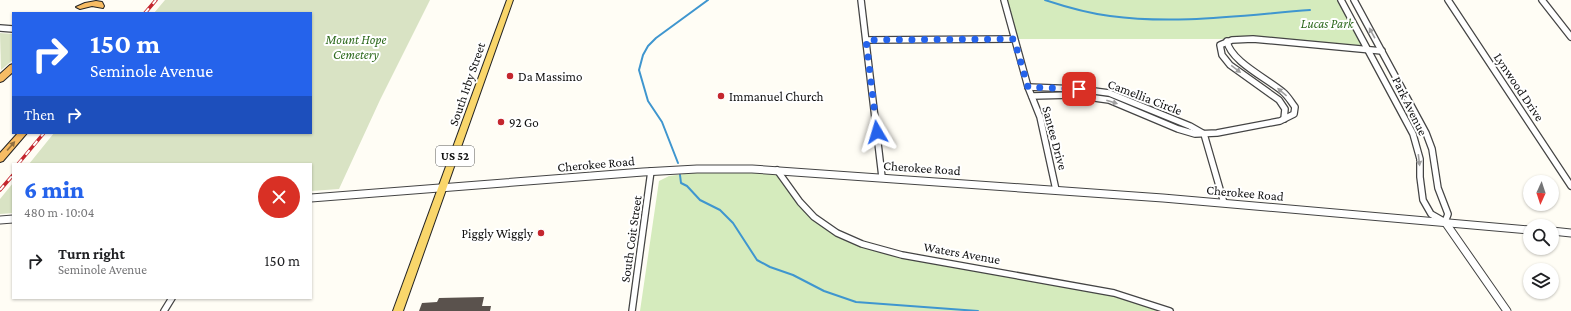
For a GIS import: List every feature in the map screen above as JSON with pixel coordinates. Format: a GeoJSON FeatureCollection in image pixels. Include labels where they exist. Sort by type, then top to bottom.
{"type":"FeatureCollection","features":[{"type":"Feature","properties":{"kind":"highway"},"geometry":{"type":"LineString","coordinates":[[74,12],[88,0]]}},
{"type":"Feature","properties":{"kind":"highway"},"geometry":{"type":"LineString","coordinates":[[80,7],[88,3],[95,3],[101,6]]}},
{"type":"Feature","properties":{"kind":"highway"},"geometry":{"type":"LineString","coordinates":[[0,79],[12,68]]}},
{"type":"Feature","properties":{"kind":"highway"},"geometry":{"type":"LineString","coordinates":[[0,159],[22,134]]}},
{"type":"Feature","properties":{"kind":"main road","name":"South Irby Street"},"geometry":{"type":"LineString","coordinates":[[398,311],[510,0]]}},
{"type":"Feature","properties":{"kind":"street"},"geometry":{"type":"LineString","coordinates":[[861,0],[882,177]]}},
{"type":"Feature","properties":{"kind":"street","name":"Santee Drive"},"geometry":{"type":"LineString","coordinates":[[1004,0],[1028,87],[1040,117],[1056,190]]}},
{"type":"Feature","properties":{"kind":"street","name":"Park Avenue"},"geometry":{"type":"LineString","coordinates":[[1341,0],[1412,134],[1420,159],[1420,177],[1424,200],[1432,214],[1445,222],[1507,311]]}},
{"type":"Feature","properties":{"kind":"street","name":"Park Avenue"},"geometry":{"type":"LineString","coordinates":[[1353,0],[1426,133],[1432,149],[1438,188],[1448,214],[1445,222]]}},
{"type":"Feature","properties":{"kind":"street","name":"Lynwood Drive"},"geometry":{"type":"LineString","coordinates":[[1448,0],[1571,186]]}},
{"type":"Feature","properties":{"kind":"street"},"geometry":{"type":"LineString","coordinates":[[1542,0],[1571,37]]}},
{"type":"Feature","properties":{"kind":"street"},"geometry":{"type":"LineString","coordinates":[[0,28],[12,29]]}},
{"type":"Feature","properties":{"kind":"street"},"geometry":{"type":"LineString","coordinates":[[866,40],[1014,39]]}},
{"type":"Feature","properties":{"kind":"street"},"geometry":{"type":"LineString","coordinates":[[1284,119],[1286,115],[1285,110],[1280,102],[1230,64],[1222,56],[1220,45],[1227,41],[1237,39],[1253,39],[1382,51]]}},
{"type":"Feature","properties":{"kind":"street"},"geometry":{"type":"LineString","coordinates":[[1227,41],[1228,48],[1235,56],[1284,93],[1296,107],[1294,114],[1284,119]]}},
{"type":"Feature","properties":{"kind":"street","name":"Camellia Circle"},"geometry":{"type":"LineString","coordinates":[[1028,87],[1079,89],[1109,93],[1190,126],[1204,134]]}},
{"type":"Feature","properties":{"kind":"street","name":"Camellia Circle"},"geometry":{"type":"LineString","coordinates":[[1032,96],[1073,95],[1096,97],[1125,106],[1178,130],[1195,134],[1204,134],[1254,126],[1284,119]]}},
{"type":"Feature","properties":{"kind":"street"},"geometry":{"type":"LineString","coordinates":[[1204,134],[1224,203]]}},
{"type":"Feature","properties":{"kind":"street","name":"Cherokee Road"},"geometry":{"type":"LineString","coordinates":[[312,198],[651,171],[720,168],[777,170],[1056,190],[1523,229]]}},
{"type":"Feature","properties":{"kind":"street","name":"Waters Avenue"},"geometry":{"type":"LineString","coordinates":[[777,170],[805,208],[813,216],[851,240],[873,248],[1114,293],[1170,311]]}},
{"type":"Feature","properties":{"kind":"street","name":"South Coit Street"},"geometry":{"type":"LineString","coordinates":[[632,311],[651,171]]}},
{"type":"Feature","properties":{"kind":"street"},"geometry":{"type":"LineString","coordinates":[[0,220],[12,219]]}},
{"type":"Feature","properties":{"kind":"street"},"geometry":{"type":"LineString","coordinates":[[1559,232],[1571,233]]}},
{"type":"Feature","properties":{"kind":"street"},"geometry":{"type":"LineString","coordinates":[[164,311],[171,299]]}},
{"type":"Feature","properties":{"kind":"green space","name":"Mount Hope Cemetery"},"geometry":{"type":"Polygon","coordinates":[[[165,0],[430,0],[380,100],[339,189],[312,191],[312,163],[30,163],[53,134],[312,134],[312,12],[155,12],[165,0]]]}},
{"type":"Feature","properties":{"kind":"green space","name":"Lucas Park"},"geometry":{"type":"Polygon","coordinates":[[[1004,0],[1341,0],[1368,50],[1232,39],[1014,39],[1004,0]]]}},
{"type":"Feature","properties":{"kind":"green space"},"geometry":{"type":"Polygon","coordinates":[[[0,33],[12,34],[12,61],[1,70],[0,33]]]}},
{"type":"Feature","properties":{"kind":"green space"},"geometry":{"type":"Polygon","coordinates":[[[715,170],[777,173],[814,220],[865,247],[1103,292],[1163,311],[640,311],[659,181],[669,176],[715,170]]]}},
{"type":"Feature","properties":{"kind":"green space"},"geometry":{"type":"Polygon","coordinates":[[[12,184],[12,213],[0,214],[0,199],[12,184]]]}},
{"type":"Feature","properties":{"kind":"building"},"geometry":{"type":"Polygon","coordinates":[[[484,297],[482,306],[491,306],[490,311],[419,311],[422,303],[437,302],[439,298],[484,297]]]}},
{"type":"Feature","properties":{"kind":"waterway"},"geometry":{"type":"LineString","coordinates":[[678,163],[662,122],[648,101],[639,70],[643,55],[648,46],[656,38],[708,0]]}},
{"type":"Feature","properties":{"kind":"waterway"},"geometry":{"type":"LineString","coordinates":[[1045,0],[1077,10],[1101,15],[1160,20],[1210,18],[1310,10]]}},
{"type":"Feature","properties":{"kind":"waterway"},"geometry":{"type":"LineString","coordinates":[[680,175],[681,183],[687,186],[700,200],[720,210],[733,223],[757,260],[770,267],[793,275],[824,291],[856,302],[978,311]]}},
{"type":"Feature","properties":{"kind":"railway"},"geometry":{"type":"LineString","coordinates":[[146,12],[156,0]]}},
{"type":"Feature","properties":{"kind":"railway"},"geometry":{"type":"LineString","coordinates":[[19,163],[43,134]]}},
{"type":"Feature","properties":{"kind":"railway"},"geometry":{"type":"LineString","coordinates":[[0,190],[12,176]]}},
{"type":"Feature","properties":{"kind":"place","name":"Da Massimo"},"geometry":{"type":"Point","coordinates":[510,76]}},
{"type":"Feature","properties":{"kind":"place","name":"Immanuel Church"},"geometry":{"type":"Point","coordinates":[721,96]}},
{"type":"Feature","properties":{"kind":"place","name":"92 Go"},"geometry":{"type":"Point","coordinates":[501,122]}},
{"type":"Feature","properties":{"kind":"place","name":"Piggly Wiggly"},"geometry":{"type":"Point","coordinates":[541,233]}},
{"type":"Feature","properties":{"kind":"route"},"geometry":{"type":"LineString","coordinates":[[877,132],[866,40],[1014,39],[1028,87],[1079,89]]}}]}
